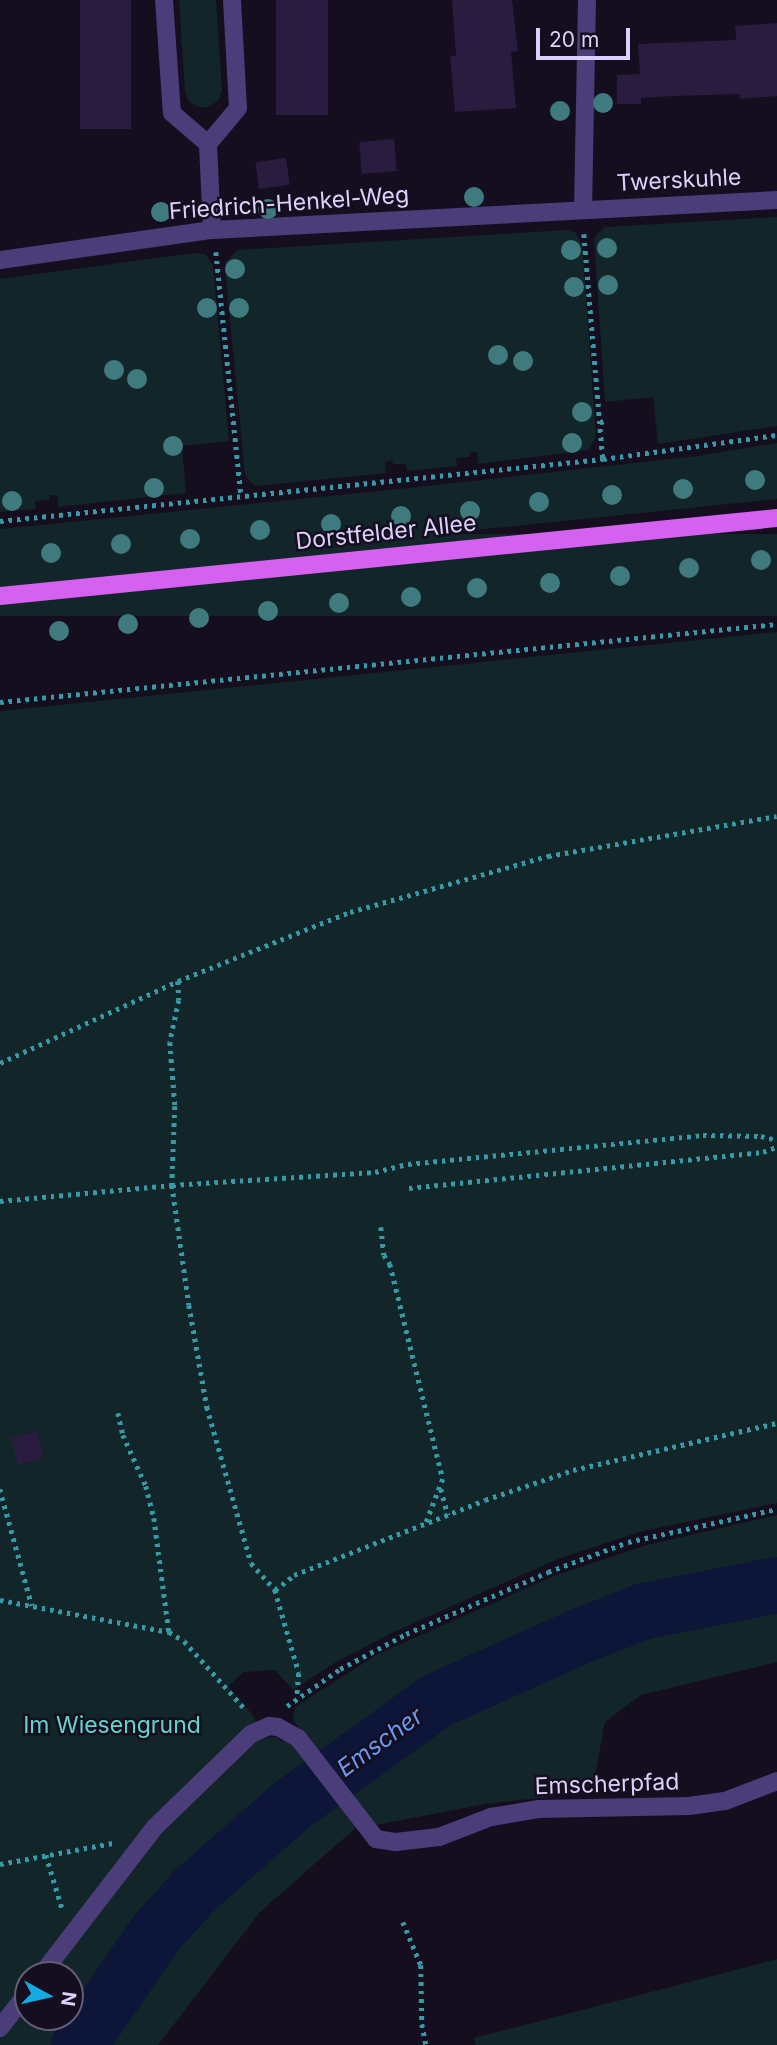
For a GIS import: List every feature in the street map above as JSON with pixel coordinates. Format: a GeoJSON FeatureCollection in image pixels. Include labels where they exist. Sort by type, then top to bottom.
{"type":"FeatureCollection","features":[{"type":"Feature","properties":{"kind":"main road","name":"Dorstfelder Allee"},"geometry":{"type":"LineString","coordinates":[[0,596],[777,518]]}},
{"type":"Feature","properties":{"kind":"street"},"geometry":{"type":"LineString","coordinates":[[164,0],[172,113],[208,144]]}},
{"type":"Feature","properties":{"kind":"street"},"geometry":{"type":"LineString","coordinates":[[212,230],[208,144],[239,108],[232,0]]}},
{"type":"Feature","properties":{"kind":"street"},"geometry":{"type":"LineString","coordinates":[[583,209],[587,0]]}},
{"type":"Feature","properties":{"kind":"street","name":"Twerskuhle"},"geometry":{"type":"LineString","coordinates":[[583,209],[777,200]]}},
{"type":"Feature","properties":{"kind":"street","name":"Friedrich-Henkel-Weg"},"geometry":{"type":"LineString","coordinates":[[0,260],[212,230],[583,209]]}},
{"type":"Feature","properties":{"kind":"street","name":"Emscherpfad"},"geometry":{"type":"LineString","coordinates":[[262,1728],[278,1727],[298,1738],[362,1825],[376,1839],[396,1842],[439,1837],[491,1817],[539,1809],[689,1806],[726,1801],[775,1785]]}},
{"type":"Feature","properties":{"kind":"street"},"geometry":{"type":"LineString","coordinates":[[51,1961],[148,1836],[251,1734],[262,1728]]}},
{"type":"Feature","properties":{"kind":"street"},"geometry":{"type":"LineString","coordinates":[[0,2028],[14,2010]]}},
{"type":"Feature","properties":{"kind":"path"},"geometry":{"type":"LineString","coordinates":[[583,209],[603,459]]}},
{"type":"Feature","properties":{"kind":"path"},"geometry":{"type":"LineString","coordinates":[[212,230],[219,268],[241,495]]}},
{"type":"Feature","properties":{"kind":"path"},"geometry":{"type":"LineString","coordinates":[[600,422],[607,421]]}},
{"type":"Feature","properties":{"kind":"path"},"geometry":{"type":"LineString","coordinates":[[0,521],[603,459],[777,435]]}},
{"type":"Feature","properties":{"kind":"path"},"geometry":{"type":"LineString","coordinates":[[230,452],[237,451]]}},
{"type":"Feature","properties":{"kind":"path"},"geometry":{"type":"LineString","coordinates":[[0,702],[777,624]]}},
{"type":"Feature","properties":{"kind":"path"},"geometry":{"type":"LineString","coordinates":[[0,1063],[178,981],[350,912],[481,872],[548,856],[777,816]]}},
{"type":"Feature","properties":{"kind":"path"},"geometry":{"type":"LineString","coordinates":[[178,981],[179,1000],[170,1042],[175,1106],[172,1185],[207,1407],[251,1563],[275,1591],[299,1673],[297,1698]]}},
{"type":"Feature","properties":{"kind":"path"},"geometry":{"type":"LineString","coordinates":[[0,1201],[172,1185],[375,1172],[408,1164],[703,1135],[761,1136],[777,1140]]}},
{"type":"Feature","properties":{"kind":"path"},"geometry":{"type":"LineString","coordinates":[[409,1188],[762,1152],[777,1147]]}},
{"type":"Feature","properties":{"kind":"path"},"geometry":{"type":"LineString","coordinates":[[381,1227],[384,1255],[390,1264],[443,1479],[425,1524]]}},
{"type":"Feature","properties":{"kind":"path"},"geometry":{"type":"LineString","coordinates":[[118,1413],[123,1435],[146,1486],[151,1507],[169,1632]]}},
{"type":"Feature","properties":{"kind":"path"},"geometry":{"type":"LineString","coordinates":[[275,1591],[294,1575],[573,1470],[777,1423]]}},
{"type":"Feature","properties":{"kind":"path"},"geometry":{"type":"LineString","coordinates":[[441,1488],[448,1515]]}},
{"type":"Feature","properties":{"kind":"path"},"geometry":{"type":"LineString","coordinates":[[0,1489],[32,1606]]}},
{"type":"Feature","properties":{"kind":"path"},"geometry":{"type":"LineString","coordinates":[[0,1600],[169,1632],[184,1641],[262,1728],[297,1698],[340,1669],[406,1634],[548,1572],[628,1542],[777,1509]]}},
{"type":"Feature","properties":{"kind":"path"},"geometry":{"type":"LineString","coordinates":[[0,1864],[148,1836]]}},
{"type":"Feature","properties":{"kind":"path"},"geometry":{"type":"LineString","coordinates":[[46,1855],[70,1936]]}},
{"type":"Feature","properties":{"kind":"path"},"geometry":{"type":"LineString","coordinates":[[403,1922],[421,1965],[422,2024],[426,2045]]}},
{"type":"Feature","properties":{"kind":"green space"},"geometry":{"type":"Polygon","coordinates":[[[179,0],[216,0],[222,91],[218,101],[208,107],[199,107],[189,102],[185,92],[179,0]]]}},
{"type":"Feature","properties":{"kind":"green space"},"geometry":{"type":"Polygon","coordinates":[[[777,217],[777,426],[658,444],[653,397],[605,402],[594,240],[597,234],[605,227],[777,217]]]}},
{"type":"Feature","properties":{"kind":"green space"},"geometry":{"type":"Polygon","coordinates":[[[567,230],[576,233],[582,244],[596,436],[589,450],[478,464],[477,452],[470,452],[470,457],[456,458],[457,466],[407,471],[406,464],[393,464],[392,460],[385,462],[386,473],[256,486],[249,481],[245,475],[225,269],[226,262],[237,250],[567,230]]]}},
{"type":"Feature","properties":{"kind":"green space"},"geometry":{"type":"Polygon","coordinates":[[[194,253],[205,254],[213,265],[229,441],[182,446],[186,493],[58,507],[57,495],[49,495],[49,500],[35,501],[36,509],[0,512],[0,279],[194,253]]]}},
{"type":"Feature","properties":{"kind":"green space"},"geometry":{"type":"Polygon","coordinates":[[[777,443],[777,499],[0,579],[0,529],[409,488],[697,456],[777,443]]]}},
{"type":"Feature","properties":{"kind":"green space"},"geometry":{"type":"Polygon","coordinates":[[[0,534],[777,534],[777,616],[0,616],[0,534]]]}},
{"type":"Feature","properties":{"kind":"green space","name":"Im Wiesengrund"},"geometry":{"type":"Polygon","coordinates":[[[777,632],[777,1503],[643,1531],[558,1559],[394,1632],[338,1661],[293,1690],[275,1670],[244,1672],[228,1686],[251,1713],[266,1738],[276,1737],[282,1742],[300,1729],[293,1720],[295,1707],[378,1654],[556,1575],[647,1545],[777,1515],[777,1662],[641,1695],[605,1722],[592,1792],[485,1804],[376,1825],[368,1817],[260,1912],[158,2045],[0,2045],[0,711],[777,632]]]}},
{"type":"Feature","properties":{"kind":"green space"},"geometry":{"type":"Polygon","coordinates":[[[777,1959],[777,2045],[476,2045],[474,2038],[777,1959]]]}},
{"type":"Feature","properties":{"kind":"building"},"geometry":{"type":"Polygon","coordinates":[[[80,0],[131,0],[131,129],[80,129],[80,0]]]}},
{"type":"Feature","properties":{"kind":"building"},"geometry":{"type":"Polygon","coordinates":[[[276,0],[328,0],[328,115],[276,115],[276,0]]]}},
{"type":"Feature","properties":{"kind":"building"},"geometry":{"type":"Polygon","coordinates":[[[452,0],[512,0],[518,51],[511,52],[516,108],[455,112],[450,56],[456,56],[452,0]]]}},
{"type":"Feature","properties":{"kind":"building"},"geometry":{"type":"Polygon","coordinates":[[[777,23],[777,96],[740,99],[739,94],[674,96],[641,98],[641,104],[617,104],[617,75],[640,74],[638,44],[736,40],[735,26],[777,23]]]}},
{"type":"Feature","properties":{"kind":"building"},"geometry":{"type":"Polygon","coordinates":[[[394,139],[397,171],[362,174],[359,142],[394,139]]]}},
{"type":"Feature","properties":{"kind":"building"},"geometry":{"type":"Polygon","coordinates":[[[286,158],[290,185],[259,189],[255,162],[286,158]]]}},
{"type":"Feature","properties":{"kind":"building"},"geometry":{"type":"Polygon","coordinates":[[[37,1431],[44,1458],[18,1465],[11,1438],[37,1431]]]}},
{"type":"Feature","properties":{"kind":"waterway","name":"Emscher"},"geometry":{"type":"LineString","coordinates":[[79,2045],[157,1932],[194,1891],[292,1805],[436,1701],[583,1635],[645,1611],[777,1585]]}}]}
